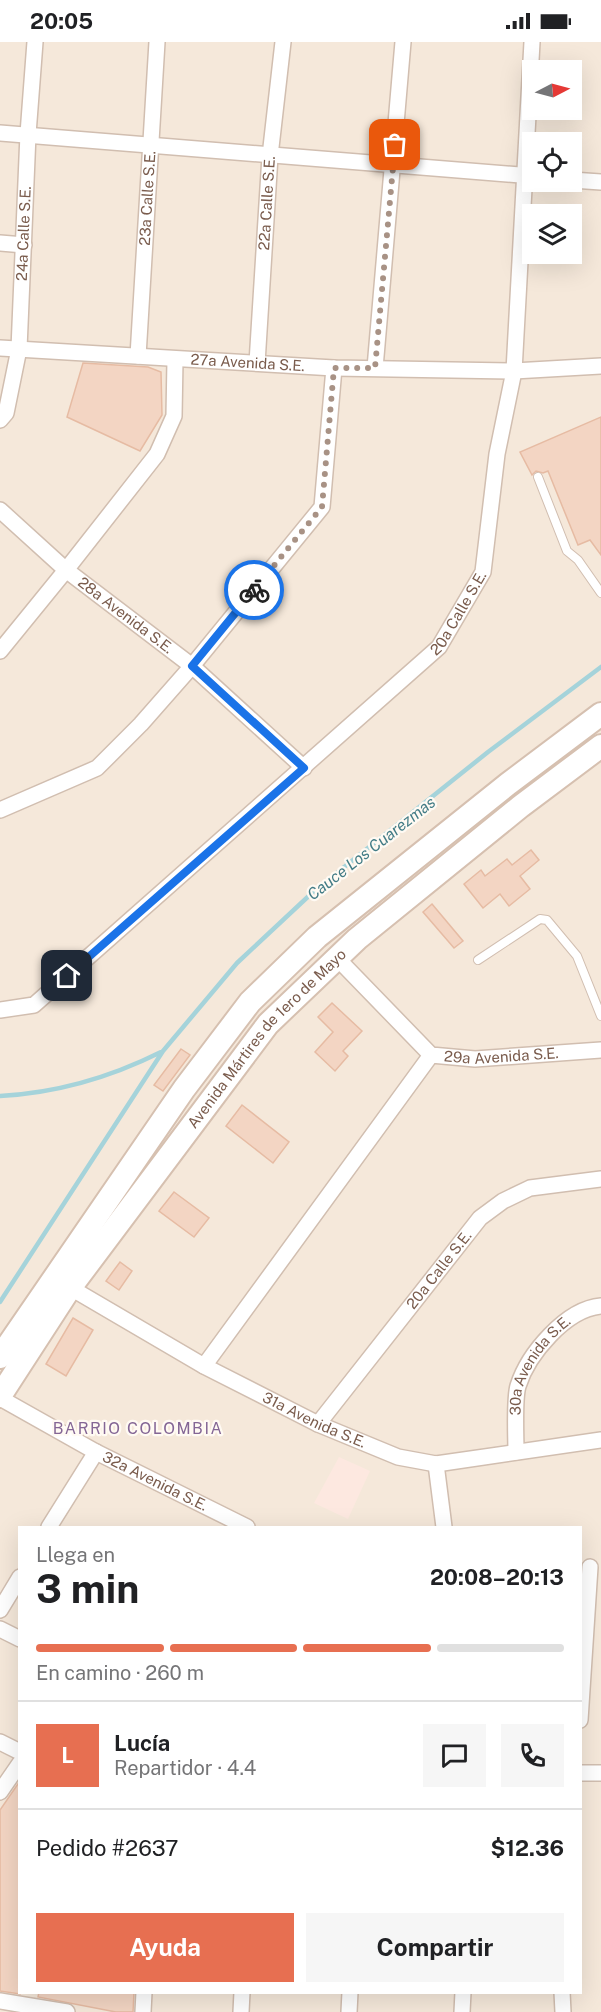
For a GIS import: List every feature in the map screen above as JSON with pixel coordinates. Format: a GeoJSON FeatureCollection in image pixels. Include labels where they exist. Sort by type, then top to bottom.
{"type":"FeatureCollection","features":[{"type":"Feature","properties":{"kind":"main road","name":"Avenida Mártires de 1ero de Mayo"},"geometry":{"type":"LineString","coordinates":[[0,1397],[62,1283],[184,1089],[250,1002],[317,937],[577,730],[601,714]]}},
{"type":"Feature","properties":{"kind":"main road"},"geometry":{"type":"LineString","coordinates":[[577,730],[597,749]]}},
{"type":"Feature","properties":{"kind":"main road","name":"Avenida Mártires de 1ero de Mayo"},"geometry":{"type":"LineString","coordinates":[[0,1357],[62,1283],[268,1024],[336,957],[521,806],[597,749]]}},
{"type":"Feature","properties":{"kind":"street","name":"24a Calle S.E."},"geometry":{"type":"LineString","coordinates":[[0,420],[6,413],[19,350],[28,134],[35,42]]}},
{"type":"Feature","properties":{"kind":"street","name":"23a Calle S.E."},"geometry":{"type":"LineString","coordinates":[[138,356],[157,42]]}},
{"type":"Feature","properties":{"kind":"street","name":"22a Calle S.E."},"geometry":{"type":"LineString","coordinates":[[257,363],[270,156],[283,42]]}},
{"type":"Feature","properties":{"kind":"street"},"geometry":{"type":"LineString","coordinates":[[375,368],[404,42]]}},
{"type":"Feature","properties":{"kind":"street","name":"20a Calle S.E."},"geometry":{"type":"LineString","coordinates":[[530,132],[532,42]]}},
{"type":"Feature","properties":{"kind":"street"},"geometry":{"type":"LineString","coordinates":[[0,133],[522,175]]}},
{"type":"Feature","properties":{"kind":"street"},"geometry":{"type":"LineString","coordinates":[[582,181],[601,182]]}},
{"type":"Feature","properties":{"kind":"street","name":"20a Calle S.E."},"geometry":{"type":"LineString","coordinates":[[0,1010],[34,1005],[439,647],[483,572],[497,454],[514,371],[528,192]]}},
{"type":"Feature","properties":{"kind":"street"},"geometry":{"type":"LineString","coordinates":[[0,243],[24,245]]}},
{"type":"Feature","properties":{"kind":"street","name":"27a Avenida S.E."},"geometry":{"type":"LineString","coordinates":[[0,348],[334,368],[514,371],[601,366]]}},
{"type":"Feature","properties":{"kind":"street"},"geometry":{"type":"LineString","coordinates":[[0,651],[157,454],[174,416],[175,360]]}},
{"type":"Feature","properties":{"kind":"street"},"geometry":{"type":"LineString","coordinates":[[0,810],[97,768],[141,724],[192,666],[322,507],[334,368]]}},
{"type":"Feature","properties":{"kind":"street","name":"28a Avenida S.E."},"geometry":{"type":"LineString","coordinates":[[0,510],[66,570],[192,666],[304,768]]}},
{"type":"Feature","properties":{"kind":"street","name":"29a Avenida S.E."},"geometry":{"type":"LineString","coordinates":[[336,957],[431,1055],[475,1059],[601,1050]]}},
{"type":"Feature","properties":{"kind":"street"},"geometry":{"type":"LineString","coordinates":[[204,1366],[431,1055]]}},
{"type":"Feature","properties":{"kind":"street","name":"20a Calle S.E."},"geometry":{"type":"LineString","coordinates":[[318,1424],[480,1218],[502,1201],[530,1188],[601,1179]]}},
{"type":"Feature","properties":{"kind":"street","name":"31a Avenida S.E."},"geometry":{"type":"LineString","coordinates":[[62,1283],[204,1366],[318,1424],[399,1457],[436,1464],[601,1440]]}},
{"type":"Feature","properties":{"kind":"street","name":"30a Avenida S.E."},"geometry":{"type":"LineString","coordinates":[[516,1452],[517,1388],[535,1352],[553,1331],[589,1307],[601,1306]]}},
{"type":"Feature","properties":{"kind":"street","name":"32a Avenida S.E."},"geometry":{"type":"LineString","coordinates":[[0,1397],[96,1452],[245,1526]]}},
{"type":"Feature","properties":{"kind":"street"},"geometry":{"type":"LineString","coordinates":[[50,1526],[96,1452]]}},
{"type":"Feature","properties":{"kind":"street"},"geometry":{"type":"LineString","coordinates":[[436,1464],[444,1526]]}},
{"type":"Feature","properties":{"kind":"street"},"geometry":{"type":"LineString","coordinates":[[582,1696],[590,1567]]}},
{"type":"Feature","properties":{"kind":"street"},"geometry":{"type":"LineString","coordinates":[[0,1610],[18,1580]]}},
{"type":"Feature","properties":{"kind":"street"},"geometry":{"type":"LineString","coordinates":[[0,1629],[18,1638]]}},
{"type":"Feature","properties":{"kind":"street"},"geometry":{"type":"LineString","coordinates":[[585,1659],[601,1661]]}},
{"type":"Feature","properties":{"kind":"street"},"geometry":{"type":"LineString","coordinates":[[0,1742],[18,1751]]}},
{"type":"Feature","properties":{"kind":"street"},"geometry":{"type":"LineString","coordinates":[[0,1792],[18,1765]]}},
{"type":"Feature","properties":{"kind":"street"},"geometry":{"type":"LineString","coordinates":[[582,1773],[601,1773]]}},
{"type":"Feature","properties":{"kind":"street"},"geometry":{"type":"LineString","coordinates":[[143,2012],[144,1994]]}},
{"type":"Feature","properties":{"kind":"street"},"geometry":{"type":"LineString","coordinates":[[241,2012],[242,1994]]}},
{"type":"Feature","properties":{"kind":"street"},"geometry":{"type":"LineString","coordinates":[[349,2012],[350,1994]]}},
{"type":"Feature","properties":{"kind":"street"},"geometry":{"type":"LineString","coordinates":[[462,2012],[463,1994]]}},
{"type":"Feature","properties":{"kind":"street"},"geometry":{"type":"LineString","coordinates":[[562,1994],[563,2012]]}},
{"type":"Feature","properties":{"kind":"street"},"geometry":{"type":"LineString","coordinates":[[0,2001],[67,2012]]}},
{"type":"Feature","properties":{"kind":"lane"},"geometry":{"type":"LineString","coordinates":[[538,477],[567,551],[582,566],[601,593]]}},
{"type":"Feature","properties":{"kind":"lane"},"geometry":{"type":"LineString","coordinates":[[478,960],[540,919],[547,920],[577,956],[601,1016]]}},
{"type":"Feature","properties":{"kind":"shaded area"},"geometry":{"type":"Polygon","coordinates":[[[0,42],[601,42],[601,2012],[0,2012],[0,42]]]}},
{"type":"Feature","properties":{"kind":"shaded area"},"geometry":{"type":"Polygon","coordinates":[[[339,1457],[370,1471],[348,1519],[314,1503],[339,1457]]]}},
{"type":"Feature","properties":{"kind":"building"},"geometry":{"type":"Polygon","coordinates":[[[83,363],[148,367],[161,372],[162,415],[140,451],[67,417],[83,363]]]}},
{"type":"Feature","properties":{"kind":"building"},"geometry":{"type":"Polygon","coordinates":[[[601,417],[601,555],[590,540],[578,545],[548,471],[543,473],[536,471],[532,475],[520,452],[601,417]]]}},
{"type":"Feature","properties":{"kind":"building"},"geometry":{"type":"Polygon","coordinates":[[[531,850],[539,860],[520,876],[530,889],[509,906],[500,894],[483,908],[464,884],[481,870],[485,876],[507,859],[512,865],[531,850]]]}},
{"type":"Feature","properties":{"kind":"building"},"geometry":{"type":"Polygon","coordinates":[[[432,904],[463,941],[454,948],[423,912],[432,904]]]}},
{"type":"Feature","properties":{"kind":"building"},"geometry":{"type":"Polygon","coordinates":[[[332,1003],[362,1031],[343,1051],[348,1056],[335,1071],[315,1052],[333,1032],[318,1017],[332,1003]]]}},
{"type":"Feature","properties":{"kind":"building"},"geometry":{"type":"Polygon","coordinates":[[[181,1049],[190,1055],[163,1091],[154,1085],[181,1049]]]}},
{"type":"Feature","properties":{"kind":"building"},"geometry":{"type":"Polygon","coordinates":[[[242,1105],[289,1142],[273,1163],[226,1126],[242,1105]]]}},
{"type":"Feature","properties":{"kind":"building"},"geometry":{"type":"Polygon","coordinates":[[[174,1192],[209,1218],[194,1237],[159,1211],[174,1192]]]}},
{"type":"Feature","properties":{"kind":"building"},"geometry":{"type":"Polygon","coordinates":[[[120,1262],[132,1271],[119,1290],[106,1281],[120,1262]]]}},
{"type":"Feature","properties":{"kind":"building"},"geometry":{"type":"Polygon","coordinates":[[[73,1318],[93,1330],[66,1376],[46,1364],[73,1318]]]}},
{"type":"Feature","properties":{"kind":"building"},"geometry":{"type":"Polygon","coordinates":[[[18,1784],[18,1994],[0,1991],[0,1810],[18,1784]]]}},
{"type":"Feature","properties":{"kind":"building"},"geometry":{"type":"Polygon","coordinates":[[[39,1994],[134,1994],[133,2012],[116,2012],[38,1997],[39,1994]]]}},
{"type":"Feature","properties":{"kind":"waterway","name":"Cauce Los Cuarezmas"},"geometry":{"type":"LineString","coordinates":[[0,1302],[163,1051],[237,963],[313,892],[488,752],[601,667]]}},
{"type":"Feature","properties":{"kind":"waterway"},"geometry":{"type":"LineString","coordinates":[[0,1096],[42,1091],[83,1082],[123,1069],[161,1052]]}},
{"type":"Feature","properties":{"kind":"way so far"},"geometry":{"type":"LineString","coordinates":[[254,590],[322,507],[334,368],[375,368],[395,145]]}},
{"type":"Feature","properties":{"kind":"district","name":"BARRIO COLOMBIA"},"geometry":{"type":"Point","coordinates":[138,1428]}},
{"type":"Feature","properties":{"kind":"route"},"geometry":{"type":"LineString","coordinates":[[67,976],[304,768],[192,666],[254,590]]}}]}
